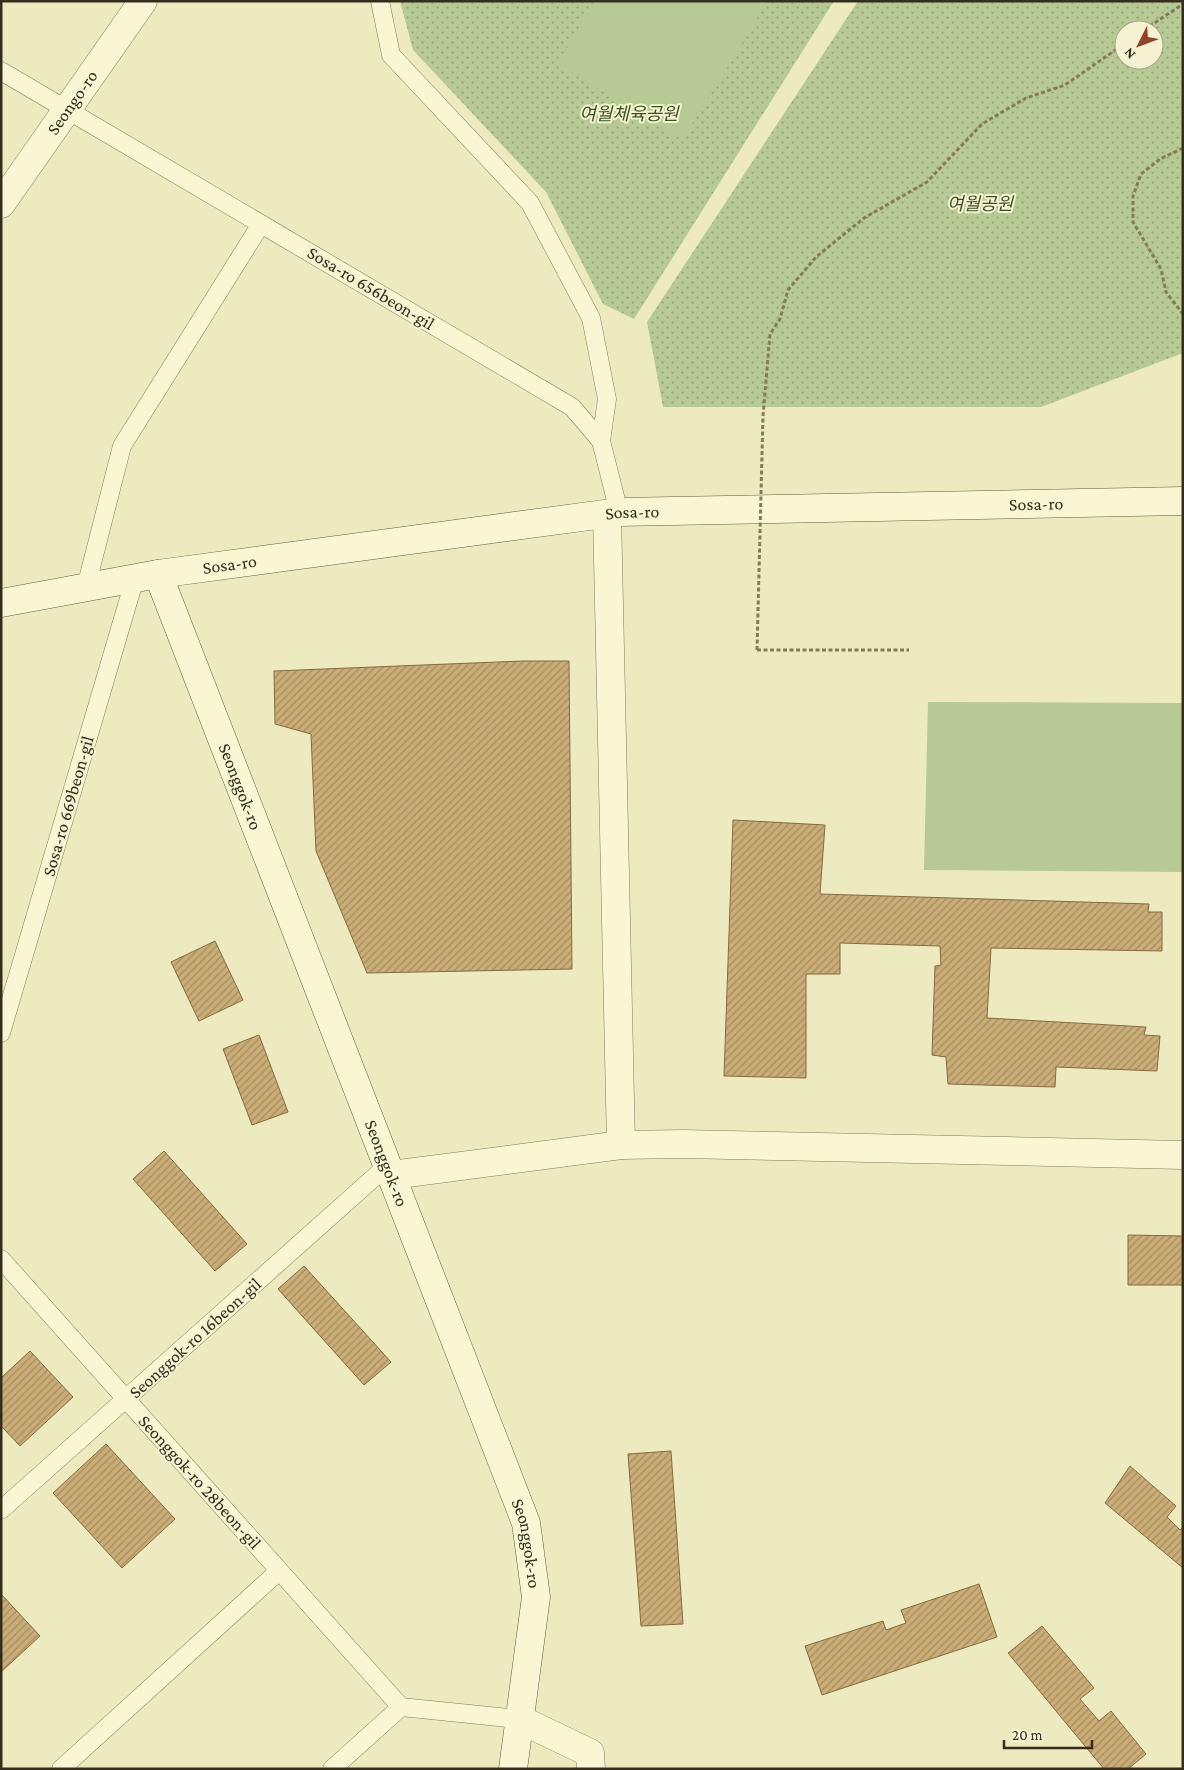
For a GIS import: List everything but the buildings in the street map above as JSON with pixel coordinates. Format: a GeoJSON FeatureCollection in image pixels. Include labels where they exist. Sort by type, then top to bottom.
{"type":"FeatureCollection","features":[{"type":"Feature","properties":{"kind":"street","name":"Seongo-ro"},"geometry":{"type":"LineString","coordinates":[[1,204],[143,1]]}},
{"type":"Feature","properties":{"kind":"street","name":"Sosa-ro"},"geometry":{"type":"LineString","coordinates":[[1,603],[146,576],[613,513],[1183,501]]}},
{"type":"Feature","properties":{"kind":"street"},"geometry":{"type":"LineString","coordinates":[[613,513],[620,1145]]}},
{"type":"Feature","properties":{"kind":"street","name":"Seonggok-ro"},"geometry":{"type":"LineString","coordinates":[[146,576],[390,1170],[526,1523],[536,1596],[512,1769]]}},
{"type":"Feature","properties":{"kind":"street"},"geometry":{"type":"LineString","coordinates":[[390,1170],[620,1145],[683,1144],[1183,1155]]}},
{"type":"Feature","properties":{"kind":"street"},"geometry":{"type":"LineString","coordinates":[[519,1720],[590,1753],[591,1769]]}},
{"type":"Feature","properties":{"kind":"lane"},"geometry":{"type":"LineString","coordinates":[[380,1],[391,55],[530,204],[592,318],[608,399],[601,441]]}},
{"type":"Feature","properties":{"kind":"lane","name":"Sosa-ro 656beon-gil"},"geometry":{"type":"LineString","coordinates":[[1,71],[572,407],[601,441],[613,513]]}},
{"type":"Feature","properties":{"kind":"lane"},"geometry":{"type":"LineString","coordinates":[[86,588],[122,446],[261,224]]}},
{"type":"Feature","properties":{"kind":"lane","name":"Sosa-ro 669beon-gil"},"geometry":{"type":"LineString","coordinates":[[1,1033],[146,576]]}},
{"type":"Feature","properties":{"kind":"lane","name":"Seonggok-ro 16beon-gil"},"geometry":{"type":"LineString","coordinates":[[1,1510],[390,1170]]}},
{"type":"Feature","properties":{"kind":"lane","name":"Seonggok-ro 28beon-gil"},"geometry":{"type":"LineString","coordinates":[[1,1259],[401,1707]]}},
{"type":"Feature","properties":{"kind":"lane"},"geometry":{"type":"LineString","coordinates":[[61,1769],[279,1571]]}},
{"type":"Feature","properties":{"kind":"lane"},"geometry":{"type":"LineString","coordinates":[[332,1769],[401,1707],[519,1720]]}},
{"type":"Feature","properties":{"kind":"path"},"geometry":{"type":"LineString","coordinates":[[1159,20],[1183,4]]}},
{"type":"Feature","properties":{"kind":"path"},"geometry":{"type":"LineString","coordinates":[[909,650],[757,650],[763,416],[770,334],[780,319],[788,290],[816,257],[864,218],[927,182],[982,124],[1026,98],[1065,85],[1114,51]]}},
{"type":"Feature","properties":{"kind":"path"},"geometry":{"type":"LineString","coordinates":[[1183,148],[1160,159],[1141,174],[1133,196],[1133,222],[1161,269],[1166,292],[1183,314]]}},
{"type":"Feature","properties":{"kind":"green space","name":"여월체육공원"},"geometry":{"type":"Polygon","coordinates":[[[400,1],[834,1],[634,319],[603,304],[546,192],[413,50],[400,1]]]}},
{"type":"Feature","properties":{"kind":"green space"},"geometry":{"type":"Polygon","coordinates":[[[594,1],[768,1],[682,140],[558,64],[594,1]]]}},
{"type":"Feature","properties":{"kind":"green space","name":"여월공원"},"geometry":{"type":"Polygon","coordinates":[[[858,1],[1183,1],[1183,353],[1041,407],[663,407],[647,322],[858,1]]]}},
{"type":"Feature","properties":{"kind":"green space"},"geometry":{"type":"Polygon","coordinates":[[[928,702],[1183,703],[1183,872],[924,870],[928,702]]]}}]}
